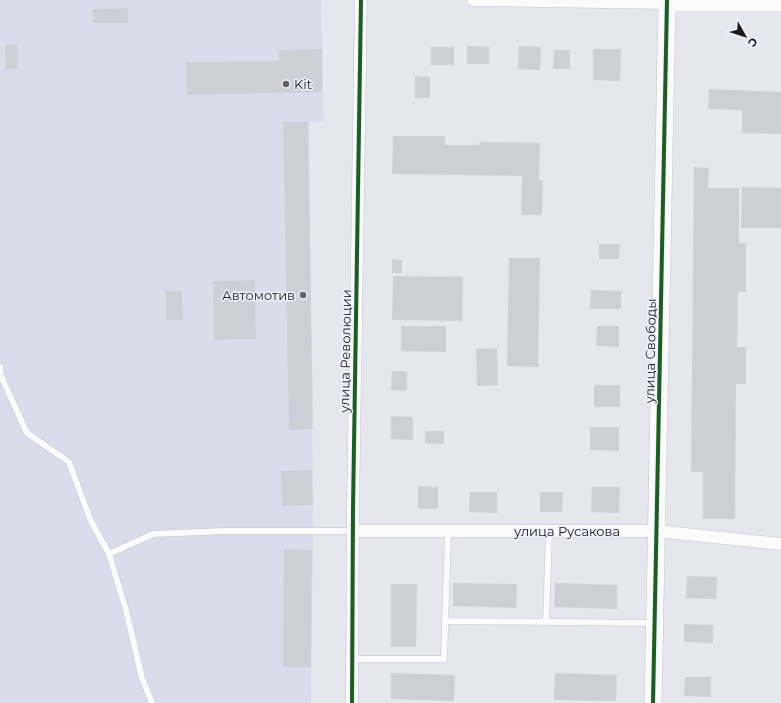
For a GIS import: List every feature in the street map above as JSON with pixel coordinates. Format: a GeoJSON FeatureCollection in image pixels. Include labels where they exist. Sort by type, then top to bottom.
{"type":"FeatureCollection","features":[{"type":"Feature","properties":{"kind":"street","name":"улица Революции"},"geometry":{"type":"LineString","coordinates":[[352,703],[353,531],[361,0]]}},
{"type":"Feature","properties":{"kind":"street"},"geometry":{"type":"LineString","coordinates":[[473,0],[781,3]]}},
{"type":"Feature","properties":{"kind":"street","name":"улица Свободы"},"geometry":{"type":"LineString","coordinates":[[653,703],[667,1]]}},
{"type":"Feature","properties":{"kind":"street","name":"улица Русакова"},"geometry":{"type":"LineString","coordinates":[[353,531],[656,531],[781,544]]}},
{"type":"Feature","properties":{"kind":"lane"},"geometry":{"type":"LineString","coordinates":[[0,367],[1,376],[28,433],[69,462],[90,519],[109,554],[126,610],[142,678],[152,703]]}},
{"type":"Feature","properties":{"kind":"lane"},"geometry":{"type":"LineString","coordinates":[[109,554],[153,534],[225,531],[353,531]]}},
{"type":"Feature","properties":{"kind":"lane"},"geometry":{"type":"LineString","coordinates":[[352,659],[444,659],[448,531]]}},
{"type":"Feature","properties":{"kind":"lane"},"geometry":{"type":"LineString","coordinates":[[546,622],[549,531]]}},
{"type":"Feature","properties":{"kind":"lane"},"geometry":{"type":"LineString","coordinates":[[445,621],[654,623]]}},
{"type":"Feature","properties":{"kind":"shaded area"},"geometry":{"type":"Polygon","coordinates":[[[0,0],[321,0],[324,122],[309,122],[313,515],[311,703],[0,703],[0,0]]]}},
{"type":"Feature","properties":{"kind":"building"},"geometry":{"type":"Polygon","coordinates":[[[128,8],[128,23],[93,23],[92,9],[128,8]]]}},
{"type":"Feature","properties":{"kind":"building"},"geometry":{"type":"Polygon","coordinates":[[[5,45],[17,45],[18,69],[6,69],[5,45]]]}},
{"type":"Feature","properties":{"kind":"building"},"geometry":{"type":"Polygon","coordinates":[[[467,46],[489,47],[489,64],[467,64],[467,46]]]}},
{"type":"Feature","properties":{"kind":"building"},"geometry":{"type":"Polygon","coordinates":[[[519,46],[541,47],[540,70],[518,69],[519,46]]]}},
{"type":"Feature","properties":{"kind":"building"},"geometry":{"type":"Polygon","coordinates":[[[431,47],[454,47],[454,65],[431,65],[431,47]]]}},
{"type":"Feature","properties":{"kind":"building"},"geometry":{"type":"Polygon","coordinates":[[[322,49],[322,92],[187,95],[186,62],[279,61],[279,50],[322,49]]]}},
{"type":"Feature","properties":{"kind":"building"},"geometry":{"type":"Polygon","coordinates":[[[593,49],[621,49],[620,81],[593,80],[593,49]]]}},
{"type":"Feature","properties":{"kind":"building"},"geometry":{"type":"Polygon","coordinates":[[[554,50],[570,50],[570,69],[553,69],[554,50]]]}},
{"type":"Feature","properties":{"kind":"building"},"geometry":{"type":"Polygon","coordinates":[[[415,76],[430,77],[430,98],[415,98],[415,76]]]}},
{"type":"Feature","properties":{"kind":"building"},"geometry":{"type":"Polygon","coordinates":[[[709,89],[781,92],[781,134],[742,133],[742,110],[708,109],[709,89]]]}},
{"type":"Feature","properties":{"kind":"building"},"geometry":{"type":"Polygon","coordinates":[[[283,122],[308,122],[313,429],[289,430],[283,122]]]}},
{"type":"Feature","properties":{"kind":"building"},"geometry":{"type":"Polygon","coordinates":[[[393,136],[445,136],[445,145],[479,145],[480,142],[540,143],[539,180],[543,180],[542,215],[521,215],[522,176],[392,174],[393,136]]]}},
{"type":"Feature","properties":{"kind":"building"},"geometry":{"type":"Polygon","coordinates":[[[694,167],[709,168],[708,188],[739,188],[739,243],[746,243],[746,292],[738,292],[737,347],[746,347],[746,384],[736,384],[735,519],[703,519],[703,472],[691,472],[694,167]]]}},
{"type":"Feature","properties":{"kind":"building"},"geometry":{"type":"Polygon","coordinates":[[[742,187],[781,188],[781,228],[741,228],[742,187]]]}},
{"type":"Feature","properties":{"kind":"building"},"geometry":{"type":"Polygon","coordinates":[[[599,244],[620,244],[619,259],[599,259],[599,244]]]}},
{"type":"Feature","properties":{"kind":"building"},"geometry":{"type":"Polygon","coordinates":[[[509,258],[540,258],[538,367],[507,366],[509,258]]]}},
{"type":"Feature","properties":{"kind":"building"},"geometry":{"type":"Polygon","coordinates":[[[392,259],[402,260],[402,273],[392,273],[392,259]]]}},
{"type":"Feature","properties":{"kind":"building"},"geometry":{"type":"Polygon","coordinates":[[[393,276],[463,277],[462,321],[392,320],[393,276]]]}},
{"type":"Feature","properties":{"kind":"building"},"geometry":{"type":"Polygon","coordinates":[[[255,280],[256,339],[214,340],[213,281],[255,280]]]}},
{"type":"Feature","properties":{"kind":"building"},"geometry":{"type":"Polygon","coordinates":[[[591,290],[621,291],[621,309],[590,309],[591,290]]]}},
{"type":"Feature","properties":{"kind":"building"},"geometry":{"type":"Polygon","coordinates":[[[166,291],[182,291],[183,320],[166,320],[166,291]]]}},
{"type":"Feature","properties":{"kind":"building"},"geometry":{"type":"Polygon","coordinates":[[[401,326],[446,326],[446,352],[401,351],[401,326]]]}},
{"type":"Feature","properties":{"kind":"building"},"geometry":{"type":"Polygon","coordinates":[[[597,326],[619,326],[619,347],[596,346],[597,326]]]}},
{"type":"Feature","properties":{"kind":"building"},"geometry":{"type":"Polygon","coordinates":[[[497,348],[498,385],[477,386],[476,349],[497,348]]]}},
{"type":"Feature","properties":{"kind":"building"},"geometry":{"type":"Polygon","coordinates":[[[392,371],[407,371],[407,391],[391,390],[392,371]]]}},
{"type":"Feature","properties":{"kind":"building"},"geometry":{"type":"Polygon","coordinates":[[[594,385],[620,385],[620,407],[594,407],[594,385]]]}},
{"type":"Feature","properties":{"kind":"building"},"geometry":{"type":"Polygon","coordinates":[[[391,416],[413,417],[413,440],[391,439],[391,416]]]}},
{"type":"Feature","properties":{"kind":"building"},"geometry":{"type":"Polygon","coordinates":[[[590,427],[619,427],[619,451],[590,450],[590,427]]]}},
{"type":"Feature","properties":{"kind":"building"},"geometry":{"type":"Polygon","coordinates":[[[425,431],[444,431],[444,444],[425,443],[425,431]]]}},
{"type":"Feature","properties":{"kind":"building"},"geometry":{"type":"Polygon","coordinates":[[[312,470],[313,505],[282,506],[281,471],[312,470]]]}},
{"type":"Feature","properties":{"kind":"building"},"geometry":{"type":"Polygon","coordinates":[[[418,486],[438,487],[438,509],[418,509],[418,486]]]}},
{"type":"Feature","properties":{"kind":"building"},"geometry":{"type":"Polygon","coordinates":[[[592,487],[620,487],[619,513],[591,512],[592,487]]]}},
{"type":"Feature","properties":{"kind":"building"},"geometry":{"type":"Polygon","coordinates":[[[470,492],[497,492],[497,513],[469,512],[470,492]]]}},
{"type":"Feature","properties":{"kind":"building"},"geometry":{"type":"Polygon","coordinates":[[[540,492],[563,492],[562,512],[540,512],[540,492]]]}},
{"type":"Feature","properties":{"kind":"building"},"geometry":{"type":"Polygon","coordinates":[[[284,549],[312,550],[311,667],[283,667],[284,549]]]}},
{"type":"Feature","properties":{"kind":"building"},"geometry":{"type":"Polygon","coordinates":[[[687,576],[717,577],[716,599],[686,598],[687,576]]]}},
{"type":"Feature","properties":{"kind":"building"},"geometry":{"type":"Polygon","coordinates":[[[453,583],[517,584],[516,608],[453,606],[453,583]]]}},
{"type":"Feature","properties":{"kind":"building"},"geometry":{"type":"Polygon","coordinates":[[[555,583],[617,585],[617,609],[554,607],[555,583]]]}},
{"type":"Feature","properties":{"kind":"building"},"geometry":{"type":"Polygon","coordinates":[[[391,584],[417,584],[416,647],[391,647],[391,584]]]}},
{"type":"Feature","properties":{"kind":"building"},"geometry":{"type":"Polygon","coordinates":[[[684,624],[713,625],[713,643],[684,642],[684,624]]]}},
{"type":"Feature","properties":{"kind":"building"},"geometry":{"type":"Polygon","coordinates":[[[391,673],[455,675],[454,701],[391,699],[391,673]]]}},
{"type":"Feature","properties":{"kind":"building"},"geometry":{"type":"Polygon","coordinates":[[[555,673],[617,675],[616,701],[554,700],[555,673]]]}},
{"type":"Feature","properties":{"kind":"building"},"geometry":{"type":"Polygon","coordinates":[[[685,677],[711,677],[711,697],[684,696],[685,677]]]}},
{"type":"Feature","properties":{"kind":"cycle path"},"geometry":{"type":"LineString","coordinates":[[352,703],[353,509],[361,0]]}},
{"type":"Feature","properties":{"kind":"cycle path"},"geometry":{"type":"LineString","coordinates":[[653,703],[667,0]]}},
{"type":"Feature","properties":{"kind":"place","name":"Kit"},"geometry":{"type":"Point","coordinates":[286,84]}},
{"type":"Feature","properties":{"kind":"place","name":"Автомотив"},"geometry":{"type":"Point","coordinates":[303,295]}}]}
